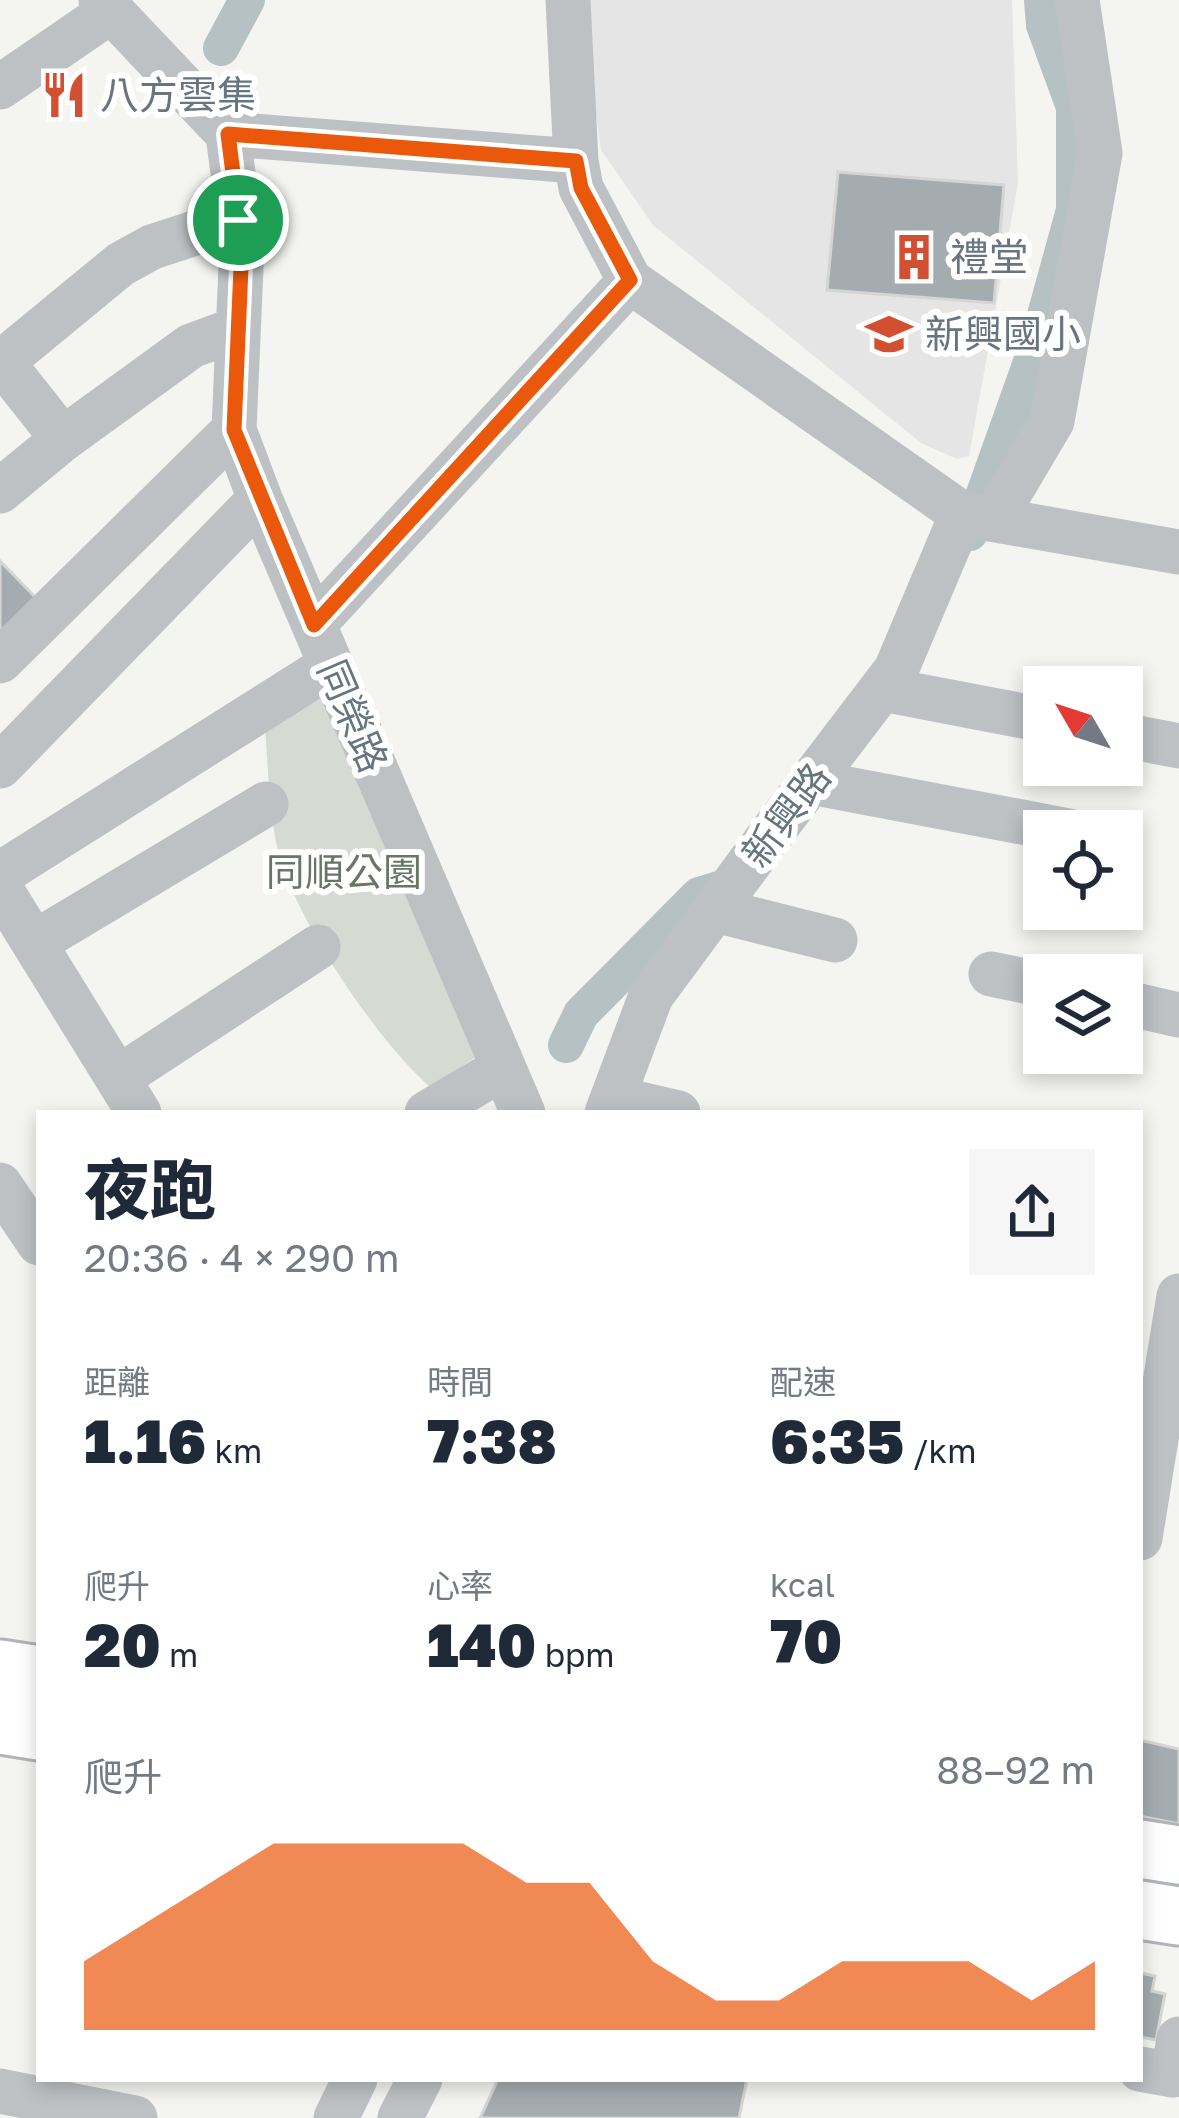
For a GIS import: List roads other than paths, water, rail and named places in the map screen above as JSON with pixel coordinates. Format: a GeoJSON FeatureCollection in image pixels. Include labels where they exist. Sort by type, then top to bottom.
{"type":"FeatureCollection","features":[{"type":"Feature","properties":{"kind":"main road"},"geometry":{"type":"LineString","coordinates":[[0,1669],[36,1675]]}},
{"type":"Feature","properties":{"kind":"main road"},"geometry":{"type":"LineString","coordinates":[[0,1725],[36,1731]]}},
{"type":"Feature","properties":{"kind":"main road"},"geometry":{"type":"LineString","coordinates":[[1143,1849],[1179,1855]]}},
{"type":"Feature","properties":{"kind":"main road"},"geometry":{"type":"LineString","coordinates":[[1143,1910],[1179,1916]]}},
{"type":"Feature","properties":{"kind":"street"},"geometry":{"type":"LineString","coordinates":[[568,0],[581,188],[630,280],[978,517],[1179,552]]}},
{"type":"Feature","properties":{"kind":"street","name":"新興路"},"geometry":{"type":"LineString","coordinates":[[610,1106],[651,996],[896,670],[978,517],[1052,421],[1100,153],[1077,0]]}},
{"type":"Feature","properties":{"kind":"street"},"geometry":{"type":"LineString","coordinates":[[0,87],[106,6],[228,134],[576,161]]}},
{"type":"Feature","properties":{"kind":"street","name":"同榮路"},"geometry":{"type":"LineString","coordinates":[[228,134],[242,244],[234,430],[522,1110]]}},
{"type":"Feature","properties":{"kind":"street"},"geometry":{"type":"LineString","coordinates":[[63,439],[2,362],[122,264],[152,248],[238,220]]}},
{"type":"Feature","properties":{"kind":"street"},"geometry":{"type":"LineString","coordinates":[[0,874],[322,645],[630,280]]}},
{"type":"Feature","properties":{"kind":"street"},"geometry":{"type":"LineString","coordinates":[[0,491],[191,346],[237,329]]}},
{"type":"Feature","properties":{"kind":"street"},"geometry":{"type":"LineString","coordinates":[[0,661],[234,430]]}},
{"type":"Feature","properties":{"kind":"street"},"geometry":{"type":"LineString","coordinates":[[0,766],[260,499]]}},
{"type":"Feature","properties":{"kind":"street"},"geometry":{"type":"LineString","coordinates":[[882,688],[1023,716]]}},
{"type":"Feature","properties":{"kind":"street"},"geometry":{"type":"LineString","coordinates":[[1143,739],[1179,746]]}},
{"type":"Feature","properties":{"kind":"street"},"geometry":{"type":"LineString","coordinates":[[810,782],[1023,822]]}},
{"type":"Feature","properties":{"kind":"street"},"geometry":{"type":"LineString","coordinates":[[34,944],[266,804]]}},
{"type":"Feature","properties":{"kind":"street"},"geometry":{"type":"LineString","coordinates":[[0,888],[128,1096],[318,947]]}},
{"type":"Feature","properties":{"kind":"street"},"geometry":{"type":"LineString","coordinates":[[715,910],[835,940]]}},
{"type":"Feature","properties":{"kind":"street"},"geometry":{"type":"LineString","coordinates":[[991,974],[1023,981]]}},
{"type":"Feature","properties":{"kind":"street"},"geometry":{"type":"LineString","coordinates":[[1143,1007],[1179,1016]]}},
{"type":"Feature","properties":{"kind":"street"},"geometry":{"type":"LineString","coordinates":[[433,1110],[503,1068]]}},
{"type":"Feature","properties":{"kind":"street"},"geometry":{"type":"LineString","coordinates":[[610,1106],[649,1110]]}},
{"type":"Feature","properties":{"kind":"street"},"geometry":{"type":"LineString","coordinates":[[0,1185],[36,1239]]}},
{"type":"Feature","properties":{"kind":"street"},"geometry":{"type":"LineString","coordinates":[[1143,1515],[1162,1371],[1179,1295]]}},
{"type":"Feature","properties":{"kind":"street"},"geometry":{"type":"LineString","coordinates":[[1143,2070],[1173,2075],[1179,2038]]}},
{"type":"Feature","properties":{"kind":"street"},"geometry":{"type":"LineString","coordinates":[[336,2118],[354,2082]]}},
{"type":"Feature","properties":{"kind":"street"},"geometry":{"type":"LineString","coordinates":[[400,2118],[418,2082]]}},
{"type":"Feature","properties":{"kind":"street"},"geometry":{"type":"LineString","coordinates":[[0,2091],[135,2118]]}},
{"type":"Feature","properties":{"kind":"waterway"},"geometry":{"type":"LineString","coordinates":[[221,48],[247,0]]}},
{"type":"Feature","properties":{"kind":"waterway"},"geometry":{"type":"LineString","coordinates":[[970,533],[1036,348],[1074,210],[1074,107],[1044,25],[1042,0]]}},
{"type":"Feature","properties":{"kind":"waterway"},"geometry":{"type":"LineString","coordinates":[[566,1045],[581,1014],[699,895],[739,883]]}},
{"type":"Feature","properties":{"kind":"place","name":"八方雲集"},"geometry":{"type":"Point","coordinates":[64,95]}},
{"type":"Feature","properties":{"kind":"place","name":"禮堂"},"geometry":{"type":"Point","coordinates":[914,257]}},
{"type":"Feature","properties":{"kind":"place","name":"新興國小"},"geometry":{"type":"Point","coordinates":[889,334]}},
{"type":"Feature","properties":{"kind":"park label","name":"同順公園"},"geometry":{"type":"Point","coordinates":[344,872]}}]}
